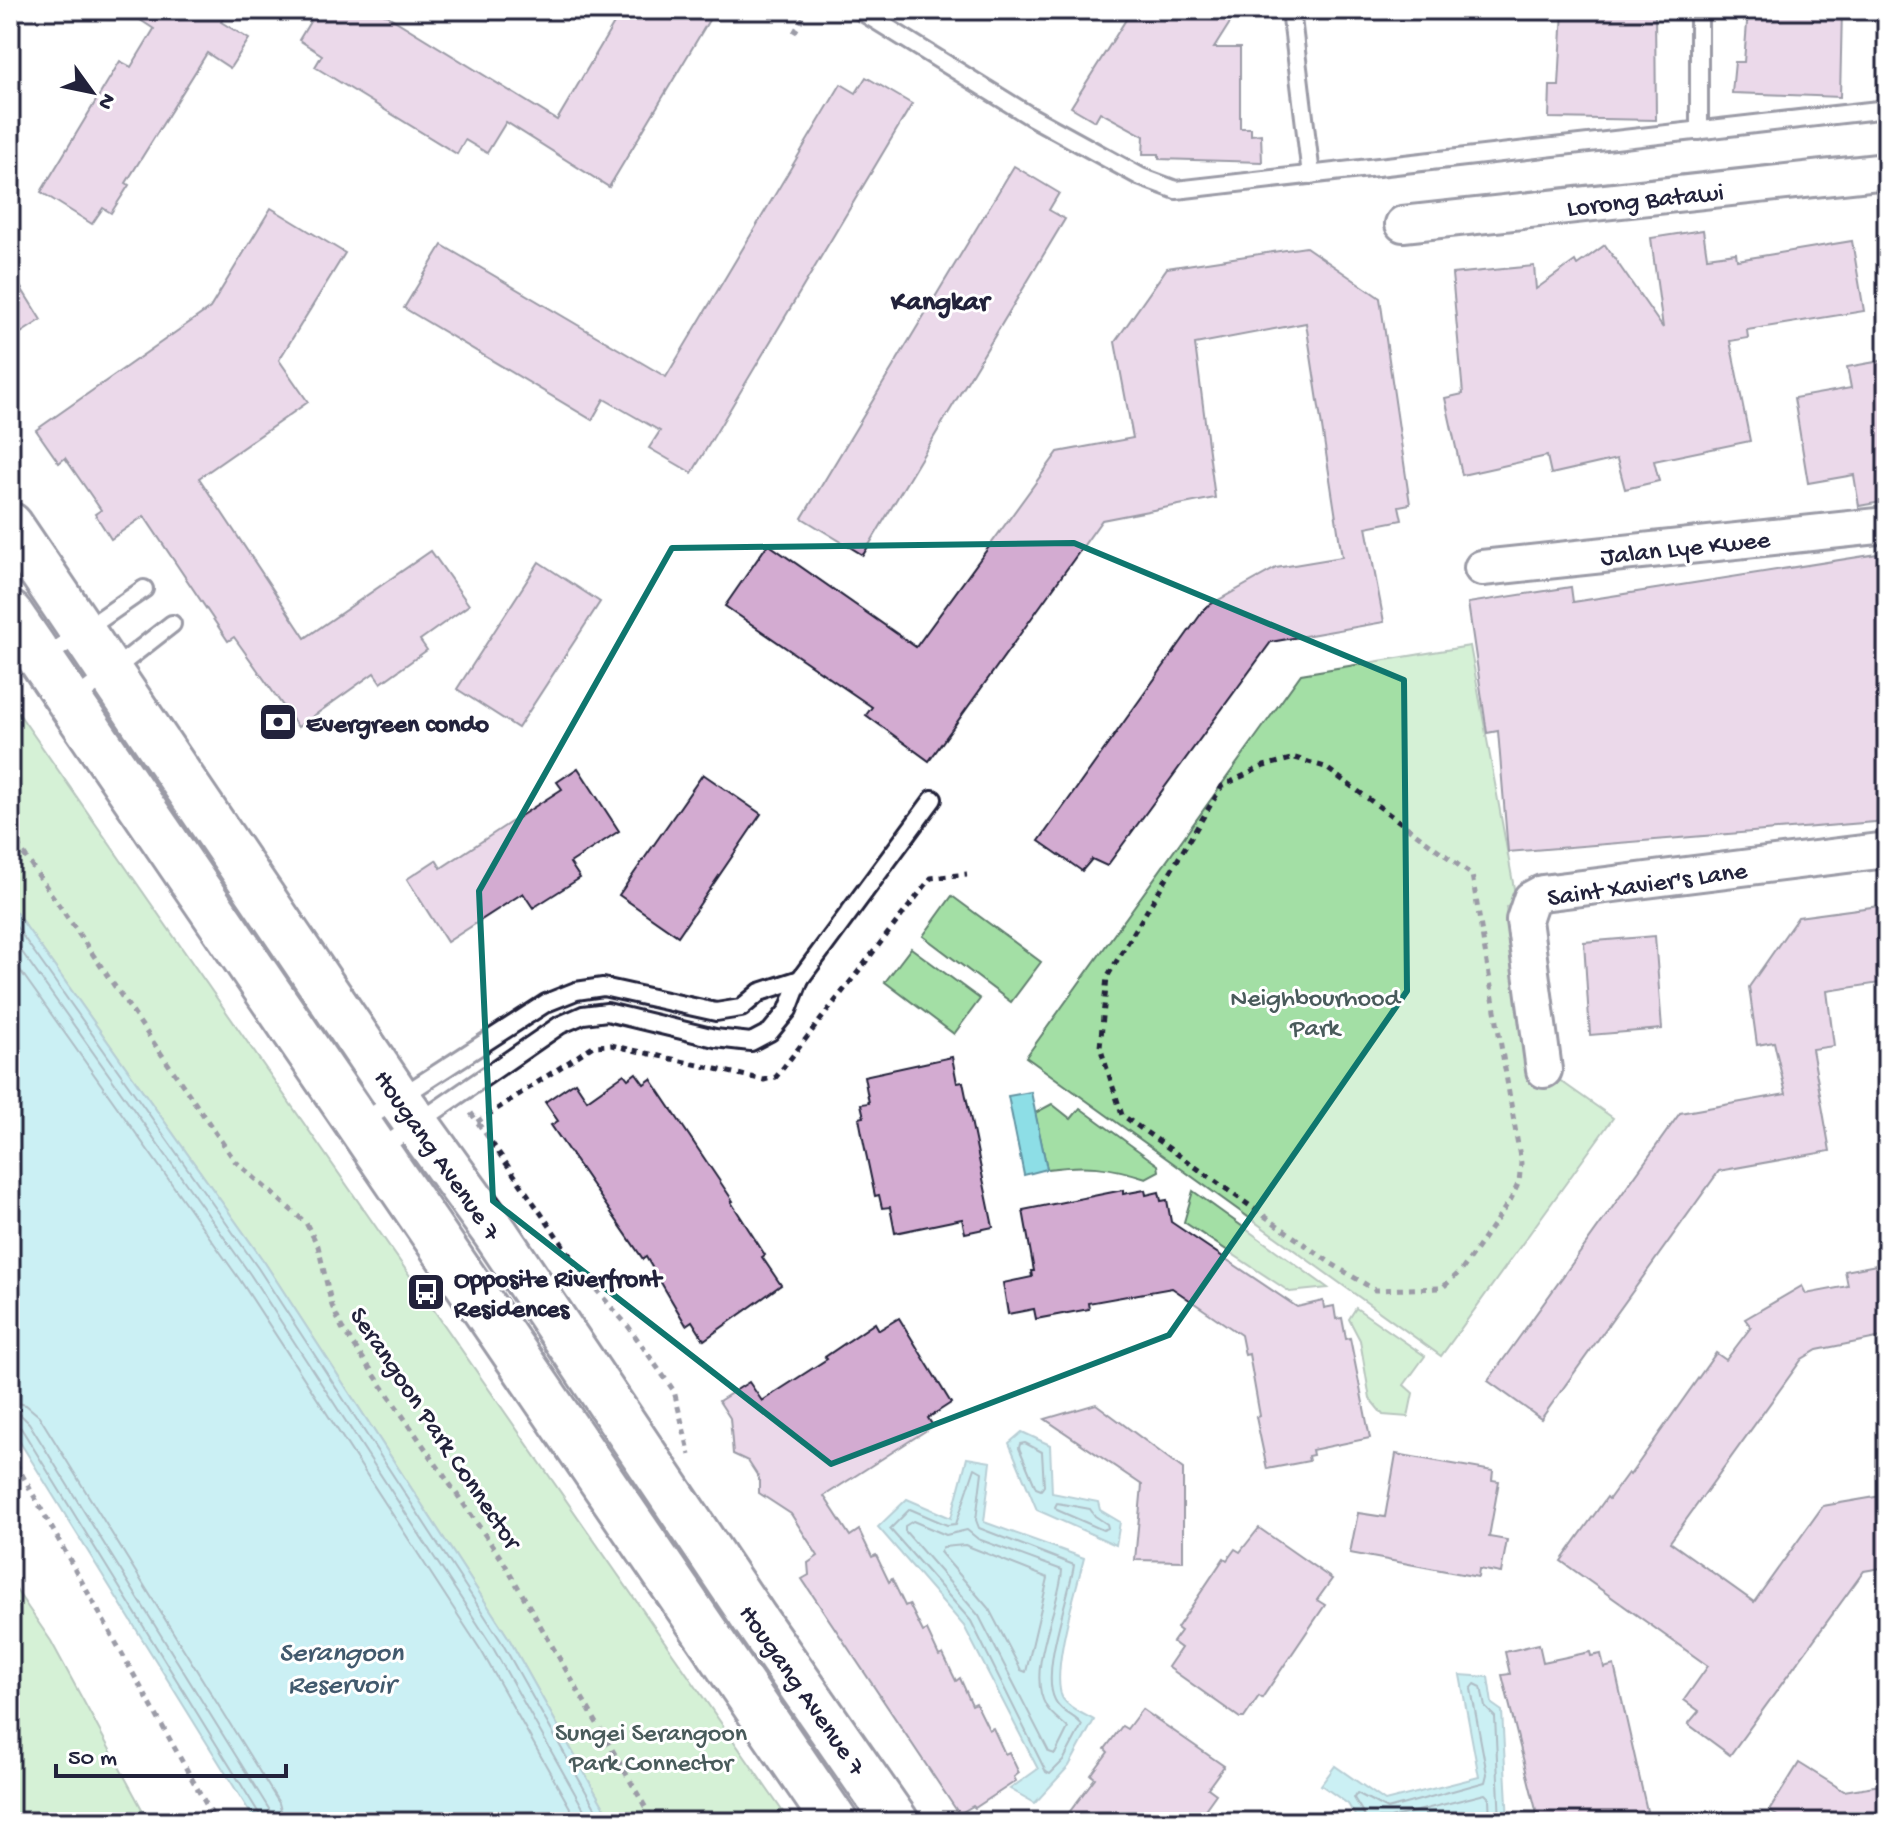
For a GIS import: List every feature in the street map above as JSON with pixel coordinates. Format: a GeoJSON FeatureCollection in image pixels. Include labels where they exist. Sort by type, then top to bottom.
{"type":"FeatureCollection","features":[{"type":"Feature","properties":{"kind":"main road","name":"Hougang Avenue 7"},"geometry":{"type":"LineString","coordinates":[[10,525],[407,1111],[496,1234],[754,1618],[896,1822]]}},
{"type":"Feature","properties":{"kind":"main road","name":"Hougang Avenue 7"},"geometry":{"type":"LineString","coordinates":[[10,614],[835,1822]]}},
{"type":"Feature","properties":{"kind":"street","name":"Lorong Batawi"},"geometry":{"type":"LineString","coordinates":[[1403,224],[1887,171]]}},
{"type":"Feature","properties":{"kind":"street","name":"Jalan Lye Kwee"},"geometry":{"type":"LineString","coordinates":[[1482,568],[1887,525]]}},
{"type":"Feature","properties":{"kind":"street","name":"Saint Xavier's Lane"},"geometry":{"type":"LineString","coordinates":[[1544,1070],[1524,920],[1531,899],[1542,893],[1887,850]]}},
{"type":"Feature","properties":{"kind":"lane"},"geometry":{"type":"LineString","coordinates":[[859,10],[1030,116],[1157,185],[1176,190],[1887,109]]}},
{"type":"Feature","properties":{"kind":"lane"},"geometry":{"type":"LineString","coordinates":[[1291,10],[1311,175]]}},
{"type":"Feature","properties":{"kind":"lane"},"geometry":{"type":"LineString","coordinates":[[1699,10],[1699,131]]}},
{"type":"Feature","properties":{"kind":"lane"},"geometry":{"type":"LineString","coordinates":[[42,660],[144,589]]}},
{"type":"Feature","properties":{"kind":"lane"},"geometry":{"type":"LineString","coordinates":[[71,703],[172,624]]}},
{"type":"Feature","properties":{"kind":"lane"},"geometry":{"type":"LineString","coordinates":[[367,1138],[407,1111],[583,1015],[607,1012],[715,1038],[751,1042],[770,1032],[788,1010],[800,979],[933,799]]}},
{"type":"Feature","properties":{"kind":"lane"},"geometry":{"type":"LineString","coordinates":[[367,1138],[407,1111],[546,1003],[576,991],[603,987],[716,1012],[741,1008],[760,992],[800,979]]}},
{"type":"Feature","properties":{"kind":"path"},"geometry":{"type":"LineString","coordinates":[[794,33],[805,15],[797,10]]}},
{"type":"Feature","properties":{"kind":"path"},"geometry":{"type":"LineString","coordinates":[[1295,758],[1325,767],[1472,875],[1521,1163],[1519,1182],[1511,1199],[1462,1270],[1442,1288],[1375,1290],[1332,1264],[1122,1115],[1100,1047],[1107,977],[1222,786],[1264,766],[1295,758]]}},
{"type":"Feature","properties":{"kind":"path","name":"Serangoon Park Connector"},"geometry":{"type":"LineString","coordinates":[[10,834],[235,1161],[306,1223],[318,1246],[332,1306],[342,1328],[503,1561],[654,1822]]}},
{"type":"Feature","properties":{"kind":"path"},"geometry":{"type":"LineString","coordinates":[[10,1453],[216,1822]]}},
{"type":"Feature","properties":{"kind":"highlighted area"},"geometry":{"type":"Polygon","coordinates":[[[1074,543],[1404,680],[1407,991],[1169,1335],[831,1464],[493,1201],[479,891],[672,548],[1074,543]]]}},
{"type":"Feature","properties":{"kind":"green space","name":"Neighbourhood Park"},"geometry":{"type":"Polygon","coordinates":[[[1470,646],[1517,905],[1506,907],[1531,1060],[1613,1118],[1441,1356],[1026,1057],[1301,674],[1470,646]]]}},
{"type":"Feature","properties":{"kind":"green space","name":"Sungei Serangoon Park Connector"},"geometry":{"type":"Polygon","coordinates":[[[10,701],[790,1822],[612,1822],[508,1637],[265,1263],[10,904],[10,701]]]}},
{"type":"Feature","properties":{"kind":"green space"},"geometry":{"type":"Polygon","coordinates":[[[952,896],[1041,962],[1011,1002],[923,936],[952,896]]]}},
{"type":"Feature","properties":{"kind":"green space"},"geometry":{"type":"Polygon","coordinates":[[[911,948],[980,999],[954,1034],[885,982],[911,948]]]}},
{"type":"Feature","properties":{"kind":"green space"},"geometry":{"type":"Polygon","coordinates":[[[1052,1104],[1071,1119],[1080,1108],[1158,1165],[1159,1171],[1146,1178],[1097,1167],[1047,1169],[1035,1113],[1052,1104]]]}},
{"type":"Feature","properties":{"kind":"green space"},"geometry":{"type":"Polygon","coordinates":[[[1193,1191],[1328,1288],[1290,1292],[1184,1222],[1193,1191]]]}},
{"type":"Feature","properties":{"kind":"green space"},"geometry":{"type":"Polygon","coordinates":[[[1356,1308],[1425,1356],[1404,1385],[1413,1393],[1408,1417],[1383,1415],[1370,1399],[1360,1340],[1349,1319],[1356,1308]]]}},
{"type":"Feature","properties":{"kind":"green space"},"geometry":{"type":"Polygon","coordinates":[[[10,1581],[51,1641],[149,1822],[10,1822],[10,1581]]]}},
{"type":"Feature","properties":{"kind":"water","name":"Serangoon Reservoir"},"geometry":{"type":"Polygon","coordinates":[[[10,904],[265,1263],[508,1637],[612,1822],[256,1822],[10,1426],[10,904]]]}},
{"type":"Feature","properties":{"kind":"water"},"geometry":{"type":"Polygon","coordinates":[[[1031,1092],[1047,1169],[1024,1175],[1008,1096],[1031,1092]]]}},
{"type":"Feature","properties":{"kind":"water"},"geometry":{"type":"Polygon","coordinates":[[[1022,1432],[1050,1445],[1052,1493],[1098,1502],[1100,1510],[1120,1522],[1116,1545],[1037,1510],[1009,1443],[1022,1432]]]}},
{"type":"Feature","properties":{"kind":"water"},"geometry":{"type":"Polygon","coordinates":[[[967,1458],[991,1462],[984,1522],[1084,1558],[1059,1671],[1063,1699],[1094,1720],[1069,1766],[1035,1803],[1010,1789],[1038,1769],[964,1626],[878,1527],[907,1499],[951,1518],[967,1458]]]}},
{"type":"Feature","properties":{"kind":"water"},"geometry":{"type":"Polygon","coordinates":[[[1460,1675],[1488,1677],[1492,1704],[1502,1711],[1508,1822],[1359,1822],[1348,1804],[1321,1785],[1335,1766],[1385,1801],[1479,1777],[1460,1675]]]}},
{"type":"Feature","properties":{"kind":"building"},"geometry":{"type":"Polygon","coordinates":[[[125,10],[229,10],[221,22],[249,39],[230,68],[207,53],[126,183],[129,185],[111,213],[103,208],[92,224],[41,192],[120,61],[131,67],[154,29],[125,10]]]}},
{"type":"Feature","properties":{"kind":"building"},"geometry":{"type":"Polygon","coordinates":[[[317,10],[378,10],[557,120],[622,10],[715,10],[609,187],[506,122],[487,153],[465,140],[457,154],[315,67],[322,55],[299,40],[317,10]]]}},
{"type":"Feature","properties":{"kind":"building"},"geometry":{"type":"Polygon","coordinates":[[[1132,10],[1238,10],[1214,48],[1240,48],[1240,128],[1251,128],[1251,135],[1261,134],[1262,162],[1159,159],[1159,154],[1143,154],[1144,136],[1100,112],[1095,121],[1071,107],[1132,10]]]}},
{"type":"Feature","properties":{"kind":"building"},"geometry":{"type":"Polygon","coordinates":[[[1563,10],[1655,10],[1656,120],[1549,118],[1550,86],[1559,86],[1563,10]]]}},
{"type":"Feature","properties":{"kind":"building"},"geometry":{"type":"Polygon","coordinates":[[[1748,10],[1842,10],[1840,97],[1732,93],[1735,62],[1744,62],[1748,10]]]}},
{"type":"Feature","properties":{"kind":"building"},"geometry":{"type":"Polygon","coordinates":[[[866,77],[912,104],[692,473],[649,448],[660,431],[604,399],[592,420],[404,308],[442,245],[666,377],[841,84],[856,93],[866,77]]]}},
{"type":"Feature","properties":{"kind":"building"},"geometry":{"type":"Polygon","coordinates":[[[1014,166],[1059,193],[1049,210],[1065,219],[863,555],[802,518],[1014,166]]]}},
{"type":"Feature","properties":{"kind":"building"},"geometry":{"type":"Polygon","coordinates":[[[271,208],[345,253],[279,360],[308,402],[199,478],[305,638],[431,551],[469,605],[420,640],[427,650],[381,683],[374,673],[298,727],[234,637],[228,641],[144,516],[111,539],[95,514],[101,510],[65,458],[59,463],[36,430],[210,308],[271,208]]]}},
{"type":"Feature","properties":{"kind":"building"},"geometry":{"type":"Polygon","coordinates":[[[1703,230],[1707,257],[1736,253],[1737,260],[1852,241],[1864,311],[1747,330],[1748,338],[1730,341],[1750,441],[1654,461],[1659,481],[1625,489],[1617,459],[1551,474],[1547,456],[1462,475],[1445,398],[1463,394],[1452,274],[1534,266],[1536,289],[1575,261],[1577,265],[1605,245],[1663,328],[1651,238],[1703,230]]]}},
{"type":"Feature","properties":{"kind":"building"},"geometry":{"type":"Polygon","coordinates":[[[1306,247],[1380,298],[1410,504],[1399,506],[1402,520],[1366,527],[1384,622],[1271,642],[1107,866],[1092,859],[1082,871],[1039,841],[1206,607],[1276,568],[1342,557],[1306,323],[1195,344],[1215,498],[1102,520],[929,761],[866,715],[872,707],[725,606],[768,544],[916,647],[1058,452],[1133,438],[1115,342],[1167,268],[1306,247]]]}},
{"type":"Feature","properties":{"kind":"building"},"geometry":{"type":"Polygon","coordinates":[[[10,270],[41,320],[10,340],[10,270]]]}},
{"type":"Feature","properties":{"kind":"building"},"geometry":{"type":"Polygon","coordinates":[[[1881,361],[1887,397],[1887,501],[1859,506],[1854,475],[1808,483],[1794,398],[1851,388],[1847,367],[1881,361]]]}},
{"type":"Feature","properties":{"kind":"building"},"geometry":{"type":"Polygon","coordinates":[[[1884,553],[1887,573],[1887,821],[1508,852],[1498,731],[1487,733],[1468,603],[1571,587],[1573,602],[1884,553]]]}},
{"type":"Feature","properties":{"kind":"building"},"geometry":{"type":"Polygon","coordinates":[[[539,562],[600,602],[518,728],[457,689],[539,562]]]}},
{"type":"Feature","properties":{"kind":"building"},"geometry":{"type":"Polygon","coordinates":[[[578,768],[619,831],[570,863],[580,878],[533,908],[523,893],[447,942],[407,879],[436,860],[441,868],[562,789],[557,782],[578,768]]]}},
{"type":"Feature","properties":{"kind":"building"},"geometry":{"type":"Polygon","coordinates":[[[703,774],[761,814],[678,936],[619,895],[703,774]]]}},
{"type":"Feature","properties":{"kind":"building"},"geometry":{"type":"Polygon","coordinates":[[[1887,905],[1887,982],[1827,991],[1834,1046],[1812,1049],[1830,1151],[1719,1171],[1541,1419],[1488,1381],[1680,1113],[1786,1094],[1774,1042],[1757,1045],[1749,987],[1798,917],[1887,905]]]}},
{"type":"Feature","properties":{"kind":"building"},"geometry":{"type":"Polygon","coordinates":[[[1655,936],[1662,1029],[1590,1035],[1584,942],[1655,936]]]}},
{"type":"Feature","properties":{"kind":"building"},"geometry":{"type":"Polygon","coordinates":[[[952,1057],[957,1083],[963,1082],[993,1227],[965,1233],[962,1219],[895,1233],[890,1207],[882,1208],[879,1195],[875,1196],[864,1144],[859,1118],[864,1117],[861,1104],[869,1103],[864,1076],[952,1057]]]}},
{"type":"Feature","properties":{"kind":"building"},"geometry":{"type":"Polygon","coordinates":[[[636,1073],[644,1084],[651,1079],[733,1201],[765,1255],[762,1257],[781,1285],[704,1340],[692,1321],[686,1325],[646,1257],[643,1259],[551,1125],[558,1121],[545,1102],[575,1082],[587,1100],[624,1074],[628,1079],[636,1073]]]}},
{"type":"Feature","properties":{"kind":"building"},"geometry":{"type":"Polygon","coordinates":[[[1123,1190],[1123,1194],[1145,1190],[1146,1195],[1159,1192],[1161,1201],[1167,1200],[1171,1222],[1297,1307],[1323,1301],[1324,1308],[1334,1306],[1336,1319],[1342,1318],[1346,1339],[1350,1338],[1370,1438],[1312,1450],[1309,1461],[1267,1469],[1256,1417],[1260,1416],[1249,1354],[1245,1355],[1241,1335],[1172,1288],[1088,1303],[1089,1309],[1036,1319],[1034,1309],[1008,1314],[1003,1283],[1032,1277],[1031,1271],[1034,1271],[1023,1210],[1123,1190]]]}},
{"type":"Feature","properties":{"kind":"building"},"geometry":{"type":"Polygon","coordinates":[[[1887,1263],[1887,1336],[1817,1350],[1802,1359],[1670,1542],[1754,1602],[1823,1506],[1887,1495],[1887,1567],[1864,1571],[1730,1755],[1688,1724],[1699,1711],[1684,1700],[1708,1666],[1561,1561],[1607,1497],[1609,1499],[1628,1473],[1630,1475],[1716,1353],[1726,1360],[1751,1327],[1745,1319],[1802,1286],[1806,1294],[1848,1286],[1845,1271],[1887,1263]]]}},
{"type":"Feature","properties":{"kind":"building"},"geometry":{"type":"Polygon","coordinates":[[[899,1318],[951,1403],[928,1418],[933,1426],[824,1496],[850,1536],[859,1530],[872,1557],[876,1555],[889,1582],[892,1579],[905,1606],[909,1604],[923,1632],[927,1630],[939,1656],[943,1654],[956,1681],[960,1678],[972,1705],[976,1703],[989,1730],[993,1728],[1005,1754],[1009,1752],[1019,1773],[1014,1777],[1016,1781],[975,1808],[973,1806],[959,1814],[802,1579],[809,1575],[808,1563],[818,1556],[791,1514],[759,1493],[759,1478],[748,1461],[733,1454],[730,1418],[719,1401],[749,1382],[762,1401],[875,1323],[879,1330],[899,1318]]]}},
{"type":"Feature","properties":{"kind":"building"},"geometry":{"type":"Polygon","coordinates":[[[1096,1404],[1183,1469],[1183,1561],[1135,1560],[1142,1485],[1045,1419],[1096,1404]]]}},
{"type":"Feature","properties":{"kind":"building"},"geometry":{"type":"Polygon","coordinates":[[[1396,1454],[1493,1471],[1492,1480],[1499,1481],[1489,1537],[1507,1540],[1501,1573],[1479,1569],[1478,1577],[1350,1553],[1358,1513],[1385,1517],[1396,1454]]]}},
{"type":"Feature","properties":{"kind":"building"},"geometry":{"type":"Polygon","coordinates":[[[1259,1528],[1332,1579],[1317,1600],[1325,1605],[1262,1698],[1259,1696],[1244,1718],[1240,1718],[1168,1667],[1181,1648],[1173,1642],[1181,1631],[1177,1628],[1224,1558],[1227,1560],[1235,1549],[1240,1552],[1259,1528]]]}},
{"type":"Feature","properties":{"kind":"building"},"geometry":{"type":"Polygon","coordinates":[[[1539,1644],[1543,1662],[1590,1652],[1591,1656],[1601,1654],[1604,1668],[1614,1665],[1647,1811],[1639,1813],[1641,1822],[1539,1822],[1502,1675],[1510,1674],[1505,1652],[1539,1644]]]}},
{"type":"Feature","properties":{"kind":"building"},"geometry":{"type":"Polygon","coordinates":[[[1142,1709],[1224,1766],[1208,1788],[1216,1794],[1196,1822],[1062,1822],[1095,1778],[1091,1775],[1108,1752],[1105,1749],[1122,1726],[1127,1729],[1142,1709]]]}},
{"type":"Feature","properties":{"kind":"building"},"geometry":{"type":"Polygon","coordinates":[[[1799,1763],[1844,1791],[1887,1784],[1887,1822],[1788,1822],[1769,1811],[1799,1763]]]}},
{"type":"Feature","properties":{"kind":"place","name":"Evergreen condo"},"geometry":{"type":"Point","coordinates":[278,722]}},
{"type":"Feature","properties":{"kind":"place","name":"Opposite Riverfront Residences"},"geometry":{"type":"Point","coordinates":[426,1292]}},
{"type":"Feature","properties":{"kind":"district","name":"Kangkar"},"geometry":{"type":"Point","coordinates":[940,299]}}]}
